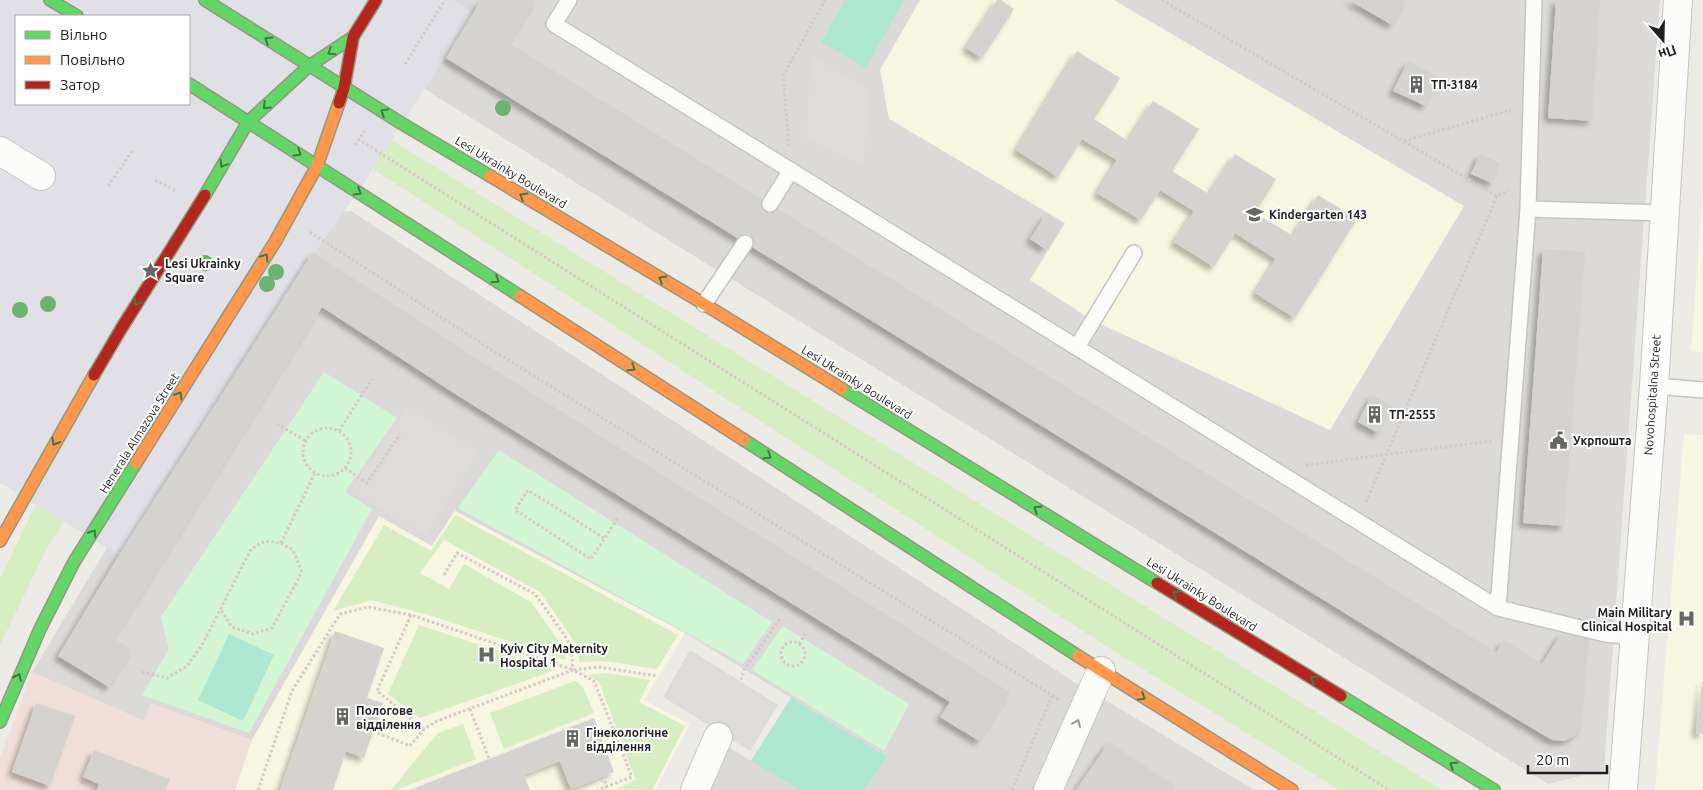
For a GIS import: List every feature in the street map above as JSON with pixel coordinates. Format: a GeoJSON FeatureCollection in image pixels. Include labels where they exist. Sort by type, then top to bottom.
{"type":"FeatureCollection","features":[{"type":"Feature","properties":{"kind":"main road"},"geometry":{"type":"LineString","coordinates":[[50,0],[75,15]]}},
{"type":"Feature","properties":{"kind":"main road","name":"Lesi Ukrainky Boulevard"},"geometry":{"type":"LineString","coordinates":[[204,0],[344,88],[704,304],[1494,790]]}},
{"type":"Feature","properties":{"kind":"main road"},"geometry":{"type":"LineString","coordinates":[[317,166],[344,88],[353,37],[376,0]]}},
{"type":"Feature","properties":{"kind":"main road"},"geometry":{"type":"LineString","coordinates":[[0,541],[120,328],[200,203],[248,122],[310,66],[353,37]]}},
{"type":"Feature","properties":{"kind":"main road"},"geometry":{"type":"LineString","coordinates":[[190,85],[1101,672],[1292,790]]}},
{"type":"Feature","properties":{"kind":"main road","name":"Henerala Almazova Street"},"geometry":{"type":"LineString","coordinates":[[0,722],[40,629],[74,562],[275,242],[317,166]]}},
{"type":"Feature","properties":{"kind":"street","name":"Novohospitalna Street"},"geometry":{"type":"LineString","coordinates":[[1623,790],[1654,386],[1678,0]]}},
{"type":"Feature","properties":{"kind":"street"},"geometry":{"type":"LineString","coordinates":[[0,151],[41,176]]}},
{"type":"Feature","properties":{"kind":"street"},"geometry":{"type":"LineString","coordinates":[[1048,790],[1101,672]]}},
{"type":"Feature","properties":{"kind":"street"},"geometry":{"type":"LineString","coordinates":[[695,790],[718,737]]}},
{"type":"Feature","properties":{"kind":"lane"},"geometry":{"type":"LineString","coordinates":[[569,0],[554,24],[1498,608],[1604,634],[1635,637]]}},
{"type":"Feature","properties":{"kind":"lane"},"geometry":{"type":"LineString","coordinates":[[1498,608],[1528,209],[1534,0]]}},
{"type":"Feature","properties":{"kind":"lane"},"geometry":{"type":"LineString","coordinates":[[770,204],[791,170]]}},
{"type":"Feature","properties":{"kind":"lane"},"geometry":{"type":"LineString","coordinates":[[1528,209],[1664,214]]}},
{"type":"Feature","properties":{"kind":"lane"},"geometry":{"type":"LineString","coordinates":[[704,304],[746,243]]}},
{"type":"Feature","properties":{"kind":"lane"},"geometry":{"type":"LineString","coordinates":[[1077,347],[1134,252]]}},
{"type":"Feature","properties":{"kind":"lane"},"geometry":{"type":"LineString","coordinates":[[1654,386],[1703,390]]}},
{"type":"Feature","properties":{"kind":"path"},"geometry":{"type":"LineString","coordinates":[[405,64],[445,0]]}},
{"type":"Feature","properties":{"kind":"path"},"geometry":{"type":"LineString","coordinates":[[791,170],[783,76],[826,0]]}},
{"type":"Feature","properties":{"kind":"path"},"geometry":{"type":"LineString","coordinates":[[1162,0],[1497,196]]}},
{"type":"Feature","properties":{"kind":"path"},"geometry":{"type":"LineString","coordinates":[[1403,141],[1531,105]]}},
{"type":"Feature","properties":{"kind":"path"},"geometry":{"type":"LineString","coordinates":[[353,148],[365,129]]}},
{"type":"Feature","properties":{"kind":"path"},"geometry":{"type":"LineString","coordinates":[[358,139],[1389,790]]}},
{"type":"Feature","properties":{"kind":"path"},"geometry":{"type":"LineString","coordinates":[[108,186],[133,150]]}},
{"type":"Feature","properties":{"kind":"path"},"geometry":{"type":"LineString","coordinates":[[1358,521],[1497,196],[1529,180]]}},
{"type":"Feature","properties":{"kind":"path"},"geometry":{"type":"LineString","coordinates":[[275,242],[296,252],[309,231],[487,347],[1052,696],[1083,710]]}},
{"type":"Feature","properties":{"kind":"path"},"geometry":{"type":"LineString","coordinates":[[339,431],[372,379]]}},
{"type":"Feature","properties":{"kind":"path"},"geometry":{"type":"LineString","coordinates":[[277,424],[306,441]]}},
{"type":"Feature","properties":{"kind":"path"},"geometry":{"type":"LineString","coordinates":[[322,428],[331,428],[339,431],[350,443],[350,460],[345,468],[331,476],[315,473],[307,465],[303,457],[303,449],[310,434],[322,428]]}},
{"type":"Feature","properties":{"kind":"path"},"geometry":{"type":"LineString","coordinates":[[345,468],[367,483],[400,434]]}},
{"type":"Feature","properties":{"kind":"path"},"geometry":{"type":"LineString","coordinates":[[1273,469],[1386,456],[1511,438]]}},
{"type":"Feature","properties":{"kind":"path"},"geometry":{"type":"LineString","coordinates":[[281,543],[315,473]]}},
{"type":"Feature","properties":{"kind":"path"},"geometry":{"type":"LineString","coordinates":[[604,538],[528,490],[515,510],[591,559],[618,518]]}},
{"type":"Feature","properties":{"kind":"path"},"geometry":{"type":"LineString","coordinates":[[142,672],[167,678],[187,666],[202,645],[251,549],[265,542],[281,543],[294,550],[302,572],[272,628],[253,634],[232,627],[221,610]]}},
{"type":"Feature","properties":{"kind":"path"},"geometry":{"type":"LineString","coordinates":[[444,574],[457,553],[535,594],[571,647],[573,670]]}},
{"type":"Feature","properties":{"kind":"path"},"geometry":{"type":"LineString","coordinates":[[258,790],[292,691],[340,614],[368,607],[411,616],[573,670],[594,680],[632,777],[597,790]]}},
{"type":"Feature","properties":{"kind":"path"},"geometry":{"type":"LineString","coordinates":[[411,616],[377,691],[424,729]]}},
{"type":"Feature","properties":{"kind":"path"},"geometry":{"type":"LineString","coordinates":[[741,680],[744,670],[780,619]]}},
{"type":"Feature","properties":{"kind":"path"},"geometry":{"type":"LineString","coordinates":[[799,644],[805,634]]}},
{"type":"Feature","properties":{"kind":"path"},"geometry":{"type":"LineString","coordinates":[[790,643],[799,644],[804,650],[804,658],[799,665],[787,665],[781,659],[783,648],[790,643]]}},
{"type":"Feature","properties":{"kind":"path"},"geometry":{"type":"LineString","coordinates":[[374,731],[410,746],[424,729],[437,721],[573,670],[598,668],[658,676]]}},
{"type":"Feature","properties":{"kind":"path"},"geometry":{"type":"LineString","coordinates":[[1012,790],[1052,696]]}},
{"type":"Feature","properties":{"kind":"path"},"geometry":{"type":"LineString","coordinates":[[470,709],[489,759]]}},
{"type":"Feature","properties":{"kind":"path"},"geometry":{"type":"LineString","coordinates":[[604,776],[606,788]]}},
{"type":"Feature","properties":{"kind":"shaded area","name":"Lesi Ukrainky Square"},"geometry":{"type":"Polygon","coordinates":[[[0,0],[453,0],[473,14],[358,192],[290,287],[119,555],[0,483],[0,0]]]}},
{"type":"Feature","properties":{"kind":"shaded area"},"geometry":{"type":"Polygon","coordinates":[[[427,0],[1660,0],[1604,770],[1548,784],[408,79],[427,0]]]}},
{"type":"Feature","properties":{"kind":"shaded area","name":"Kindergarten 143"},"geometry":{"type":"Polygon","coordinates":[[[920,0],[1114,0],[1464,206],[1330,430],[1092,320],[1030,280],[1065,223],[889,119],[880,70],[920,0]]]}},
{"type":"Feature","properties":{"kind":"shaded area"},"geometry":{"type":"Polygon","coordinates":[[[811,56],[868,88],[864,166],[806,139],[811,56]]]}},
{"type":"Feature","properties":{"kind":"shaded area"},"geometry":{"type":"Polygon","coordinates":[[[1703,186],[1703,352],[1691,351],[1703,186]]]}},
{"type":"Feature","properties":{"kind":"shaded area"},"geometry":{"type":"Polygon","coordinates":[[[351,211],[1085,689],[1038,790],[707,790],[726,745],[751,761],[791,698],[685,633],[455,511],[432,546],[379,517],[252,740],[151,704],[144,721],[32,672],[306,218],[351,211]]]}},
{"type":"Feature","properties":{"kind":"shaded area"},"geometry":{"type":"Polygon","coordinates":[[[409,407],[477,453],[426,535],[350,491],[409,407]]]}},
{"type":"Feature","properties":{"kind":"shaded area","name":"Main Military Clinical Hospital"},"geometry":{"type":"Polygon","coordinates":[[[1684,434],[1703,435],[1703,790],[1655,790],[1684,434]]]}},
{"type":"Feature","properties":{"kind":"shaded area","name":"Kyiv City Maternity Hospital 1"},"geometry":{"type":"Polygon","coordinates":[[[455,511],[685,633],[644,700],[690,724],[655,790],[235,790],[252,740],[379,516],[432,546],[455,511]]]}},
{"type":"Feature","properties":{"kind":"shaded area"},"geometry":{"type":"Polygon","coordinates":[[[690,650],[778,705],[750,751],[663,697],[690,650]]]}},
{"type":"Feature","properties":{"kind":"shaded area"},"geometry":{"type":"Polygon","coordinates":[[[32,672],[143,721],[151,703],[252,740],[235,790],[0,790],[0,758],[32,672]]]}},
{"type":"Feature","properties":{"kind":"shaded area"},"geometry":{"type":"Polygon","coordinates":[[[1099,696],[1254,790],[1059,790],[1099,696]]]}},
{"type":"Feature","properties":{"kind":"green space"},"geometry":{"type":"Polygon","coordinates":[[[845,0],[904,0],[866,68],[821,42],[845,0]]]}},
{"type":"Feature","properties":{"kind":"green space"},"geometry":{"type":"Polygon","coordinates":[[[390,139],[1442,790],[1339,790],[1109,648],[373,169],[390,139]]]}},
{"type":"Feature","properties":{"kind":"green space"},"geometry":{"type":"Polygon","coordinates":[[[324,372],[397,418],[345,492],[372,509],[249,733],[142,695],[169,649],[161,617],[324,372]]]}},
{"type":"Feature","properties":{"kind":"green space"},"geometry":{"type":"Polygon","coordinates":[[[499,450],[772,622],[743,664],[458,508],[499,450]]]}},
{"type":"Feature","properties":{"kind":"green space"},"geometry":{"type":"Polygon","coordinates":[[[36,504],[64,522],[50,542],[0,645],[0,579],[36,504]]]}},
{"type":"Feature","properties":{"kind":"green space"},"geometry":{"type":"Polygon","coordinates":[[[455,515],[678,635],[657,669],[606,661],[579,662],[579,652],[568,632],[540,592],[444,540],[420,573],[449,589],[464,564],[531,602],[563,647],[566,660],[426,614],[371,600],[333,611],[384,525],[431,551],[455,515]]]}},
{"type":"Feature","properties":{"kind":"green space"},"geometry":{"type":"Polygon","coordinates":[[[419,625],[555,670],[420,718],[388,694],[419,625]]]}},
{"type":"Feature","properties":{"kind":"green space"},"geometry":{"type":"Polygon","coordinates":[[[783,626],[909,704],[884,751],[752,670],[783,626]]]}},
{"type":"Feature","properties":{"kind":"green space"},"geometry":{"type":"Polygon","coordinates":[[[229,634],[274,655],[243,721],[198,700],[229,634]]]}},
{"type":"Feature","properties":{"kind":"green space"},"geometry":{"type":"Polygon","coordinates":[[[607,673],[650,680],[639,702],[685,726],[652,790],[615,789],[636,780],[599,682],[589,675],[607,673]]]}},
{"type":"Feature","properties":{"kind":"green space"},"geometry":{"type":"Polygon","coordinates":[[[575,681],[583,687],[594,713],[504,749],[490,713],[575,681]]]}},
{"type":"Feature","properties":{"kind":"green space"},"geometry":{"type":"Polygon","coordinates":[[[791,698],[887,757],[864,790],[801,790],[751,761],[791,698]]]}},
{"type":"Feature","properties":{"kind":"green space"},"geometry":{"type":"Polygon","coordinates":[[[463,724],[476,759],[396,790],[391,790],[438,733],[463,724]]]}},
{"type":"Feature","properties":{"kind":"building"},"geometry":{"type":"Polygon","coordinates":[[[481,0],[536,0],[509,43],[1496,652],[1504,640],[1542,664],[1561,634],[1589,636],[1582,724],[1579,731],[1573,737],[1564,741],[1552,740],[446,58],[481,0]]]}},
{"type":"Feature","properties":{"kind":"building"},"geometry":{"type":"Polygon","coordinates":[[[997,0],[1001,0],[1014,9],[982,58],[966,48],[997,0]]]}},
{"type":"Feature","properties":{"kind":"building"},"geometry":{"type":"Polygon","coordinates":[[[1349,0],[1406,0],[1392,25],[1349,0]]]}},
{"type":"Feature","properties":{"kind":"building"},"geometry":{"type":"Polygon","coordinates":[[[1556,0],[1600,0],[1592,121],[1548,118],[1556,0]]]}},
{"type":"Feature","properties":{"kind":"building"},"geometry":{"type":"Polygon","coordinates":[[[1077,51],[1120,78],[1094,119],[1128,141],[1153,101],[1199,129],[1172,171],[1209,194],[1235,154],[1276,179],[1255,213],[1293,236],[1318,195],[1357,219],[1295,318],[1255,293],[1276,259],[1235,233],[1214,267],[1174,242],[1194,211],[1160,190],[1141,220],[1097,193],[1117,160],[1082,139],[1058,177],[1016,150],[1077,51]]]}},
{"type":"Feature","properties":{"kind":"building","name":"ТП-3184"},"geometry":{"type":"Polygon","coordinates":[[[1408,61],[1440,77],[1426,106],[1393,91],[1408,61]]]}},
{"type":"Feature","properties":{"kind":"building"},"geometry":{"type":"Polygon","coordinates":[[[1480,154],[1500,163],[1492,183],[1471,174],[1480,154]]]}},
{"type":"Feature","properties":{"kind":"building"},"geometry":{"type":"Polygon","coordinates":[[[1046,214],[1062,224],[1045,249],[1030,239],[1046,214]]]}},
{"type":"Feature","properties":{"kind":"building"},"geometry":{"type":"Polygon","coordinates":[[[1543,249],[1585,252],[1564,526],[1523,523],[1543,249]]]}},
{"type":"Feature","properties":{"kind":"building"},"geometry":{"type":"Polygon","coordinates":[[[313,252],[479,360],[1010,692],[979,741],[940,717],[950,702],[457,395],[322,307],[114,639],[132,650],[109,687],[58,656],[119,555],[313,252]]]}},
{"type":"Feature","properties":{"kind":"building","name":"ТП-2555"},"geometry":{"type":"Polygon","coordinates":[[[1372,395],[1392,406],[1378,433],[1358,422],[1372,395]]]}},
{"type":"Feature","properties":{"kind":"building","name":"Пологове відділення"},"geometry":{"type":"Polygon","coordinates":[[[335,631],[384,648],[367,698],[383,703],[364,758],[346,751],[333,790],[280,790],[335,631]]]}},
{"type":"Feature","properties":{"kind":"building"},"geometry":{"type":"Polygon","coordinates":[[[1703,682],[1703,734],[1696,733],[1703,682]]]}},
{"type":"Feature","properties":{"kind":"building"},"geometry":{"type":"Polygon","coordinates":[[[36,703],[75,716],[50,786],[12,772],[36,703]]]}},
{"type":"Feature","properties":{"kind":"building","name":"Гінекологічне відділення"},"geometry":{"type":"Polygon","coordinates":[[[594,718],[614,772],[571,789],[560,761],[524,775],[530,790],[410,790],[594,718]]]}},
{"type":"Feature","properties":{"kind":"building"},"geometry":{"type":"Polygon","coordinates":[[[1109,742],[1175,786],[1173,790],[1076,790],[1109,742]]]}},
{"type":"Feature","properties":{"kind":"building"},"geometry":{"type":"Polygon","coordinates":[[[94,750],[170,779],[165,790],[97,790],[99,784],[83,777],[94,750]]]}},
{"type":"Feature","properties":{"kind":"traffic: fast"},"geometry":{"type":"LineString","coordinates":[[50,0],[75,15]]}},
{"type":"Feature","properties":{"kind":"traffic: fast"},"geometry":{"type":"LineString","coordinates":[[205,0],[401,123],[490,176]]}},
{"type":"Feature","properties":{"kind":"traffic: fast"},"geometry":{"type":"LineString","coordinates":[[205,195],[248,122],[309,66],[353,37]]}},
{"type":"Feature","properties":{"kind":"traffic: fast"},"geometry":{"type":"LineString","coordinates":[[190,85],[520,296]]}},
{"type":"Feature","properties":{"kind":"traffic: fast"},"geometry":{"type":"LineString","coordinates":[[842,389],[1157,583]]}},
{"type":"Feature","properties":{"kind":"traffic: fast"},"geometry":{"type":"LineString","coordinates":[[744,440],[1078,656]]}},
{"type":"Feature","properties":{"kind":"traffic: fast"},"geometry":{"type":"LineString","coordinates":[[0,722],[40,629],[74,562],[136,463]]}},
{"type":"Feature","properties":{"kind":"traffic: fast"},"geometry":{"type":"LineString","coordinates":[[1341,696],[1494,790]]}},
{"type":"Feature","properties":{"kind":"traffic: slow"},"geometry":{"type":"LineString","coordinates":[[136,463],[275,242],[317,166],[339,103]]}},
{"type":"Feature","properties":{"kind":"traffic: slow"},"geometry":{"type":"LineString","coordinates":[[490,176],[842,389]]}},
{"type":"Feature","properties":{"kind":"traffic: slow"},"geometry":{"type":"LineString","coordinates":[[520,296],[744,440]]}},
{"type":"Feature","properties":{"kind":"traffic: slow"},"geometry":{"type":"LineString","coordinates":[[0,541],[94,375]]}},
{"type":"Feature","properties":{"kind":"traffic: slow"},"geometry":{"type":"LineString","coordinates":[[1078,656],[1292,790]]}},
{"type":"Feature","properties":{"kind":"traffic: jam"},"geometry":{"type":"LineString","coordinates":[[339,103],[344,88],[353,37],[376,0]]}},
{"type":"Feature","properties":{"kind":"traffic: jam"},"geometry":{"type":"LineString","coordinates":[[94,375],[205,195]]}},
{"type":"Feature","properties":{"kind":"traffic: jam"},"geometry":{"type":"LineString","coordinates":[[1157,583],[1341,696]]}},
{"type":"Feature","properties":{"kind":"place","name":"ТП-3184"},"geometry":{"type":"Point","coordinates":[1417,84]}},
{"type":"Feature","properties":{"kind":"place","name":"Kindergarten 143"},"geometry":{"type":"Point","coordinates":[1255,214]}},
{"type":"Feature","properties":{"kind":"place","name":"Lesi Ukrainky Square"},"geometry":{"type":"Point","coordinates":[151,270]}},
{"type":"Feature","properties":{"kind":"place","name":"ТП-2555"},"geometry":{"type":"Point","coordinates":[1375,414]}},
{"type":"Feature","properties":{"kind":"place","name":"Укрпошта"},"geometry":{"type":"Point","coordinates":[1559,440]}},
{"type":"Feature","properties":{"kind":"place","name":"Main Military Clinical Hospital"},"geometry":{"type":"Point","coordinates":[1686,619]}},
{"type":"Feature","properties":{"kind":"place","name":"Kyiv City Maternity Hospital 1"},"geometry":{"type":"Point","coordinates":[486,655]}},
{"type":"Feature","properties":{"kind":"place","name":"Пологове відділення"},"geometry":{"type":"Point","coordinates":[342,717]}},
{"type":"Feature","properties":{"kind":"place","name":"Гінекологічне відділення"},"geometry":{"type":"Point","coordinates":[572,739]}}]}
